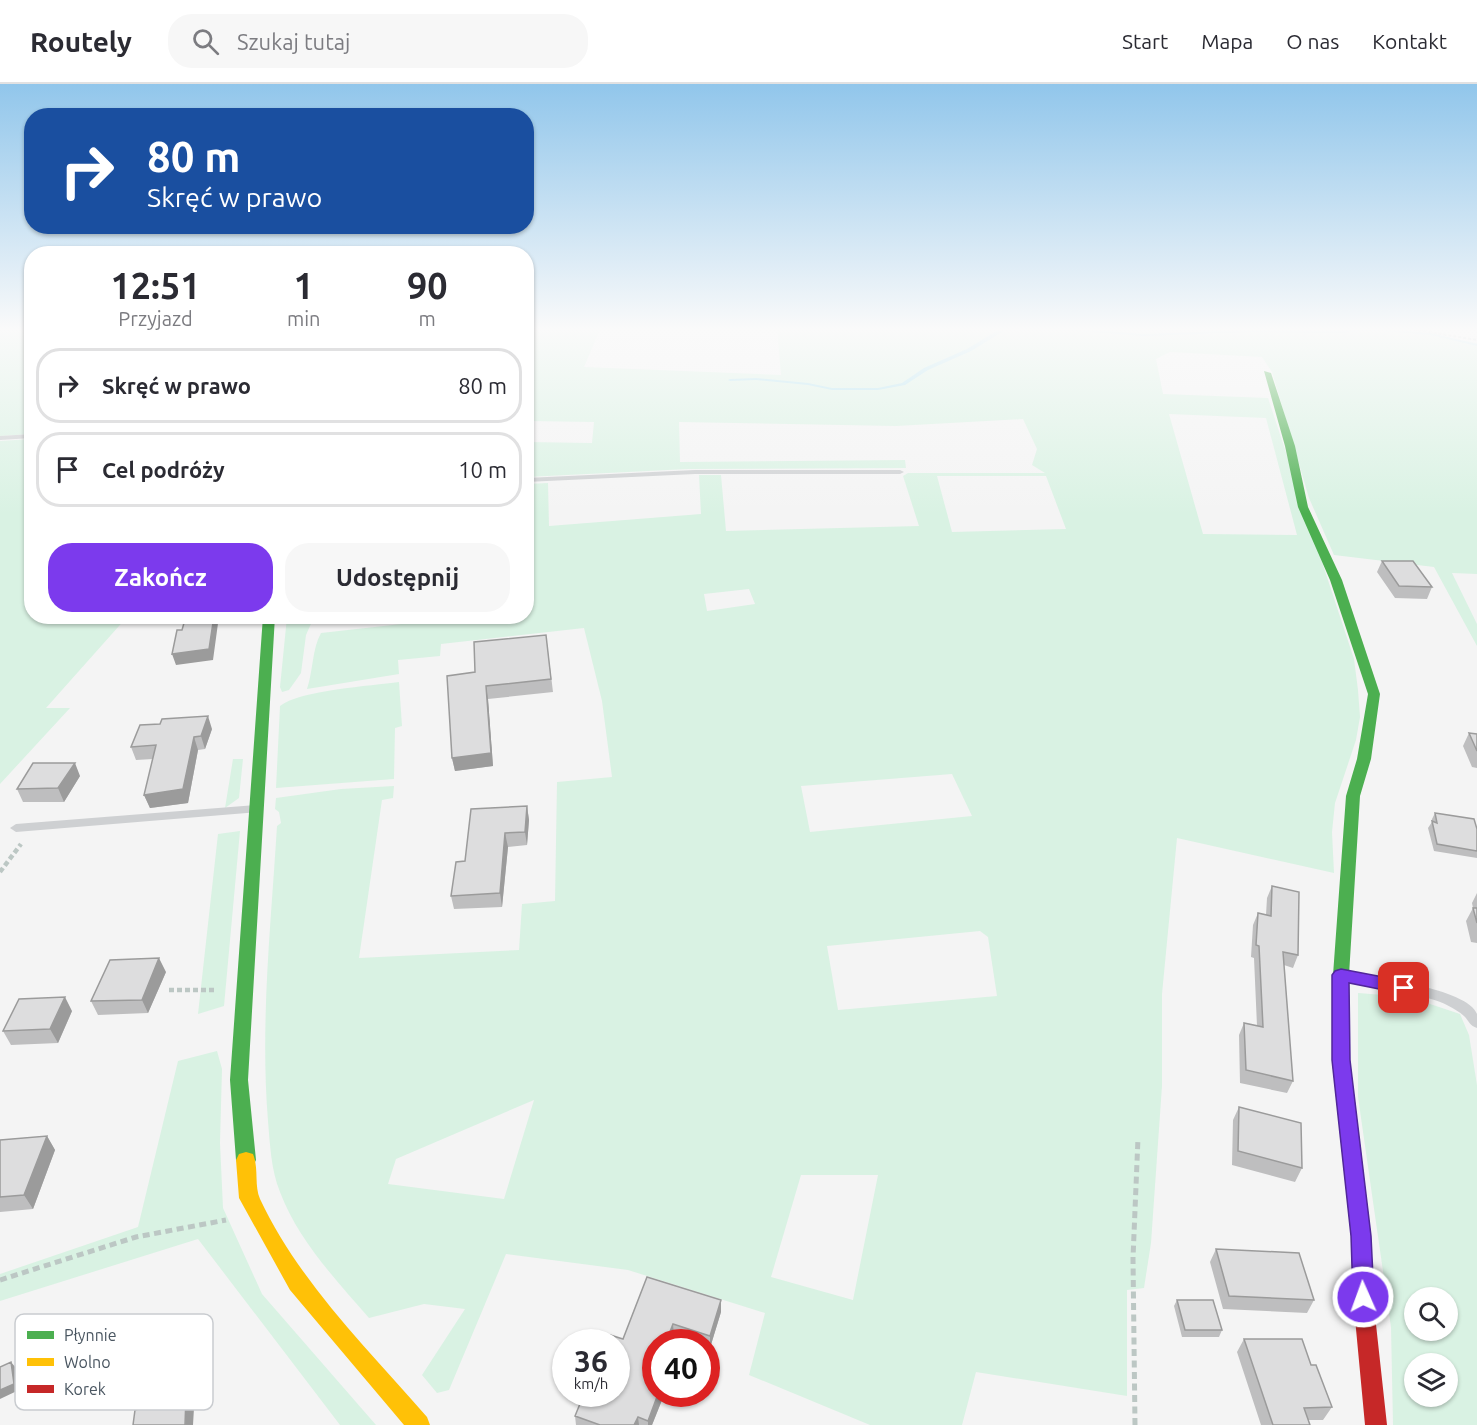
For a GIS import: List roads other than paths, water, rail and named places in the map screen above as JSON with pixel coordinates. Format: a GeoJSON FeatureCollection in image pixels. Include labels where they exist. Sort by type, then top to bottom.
{"type":"FeatureCollection","features":[{"type":"Feature","properties":{"kind":"street"},"geometry":{"type":"LineString","coordinates":[[1272,390],[1290,446],[1303,507],[1336,580],[1374,694],[1364,759],[1353,796],[1341,975],[1341,1060],[1361,1236],[1363,1297],[1376,1425]]}},
{"type":"Feature","properties":{"kind":"street"},"geometry":{"type":"LineString","coordinates":[[269,624],[239,1080],[249,1198],[297,1283],[419,1425]]}},
{"type":"Feature","properties":{"kind":"lane"},"geometry":{"type":"LineString","coordinates":[[0,438],[24,436]]}},
{"type":"Feature","properties":{"kind":"lane"},"geometry":{"type":"LineString","coordinates":[[534,480],[695,472],[900,472]]}},
{"type":"Feature","properties":{"kind":"lane"},"geometry":{"type":"LineString","coordinates":[[16,828],[256,809]]}},
{"type":"Feature","properties":{"kind":"lane"},"geometry":{"type":"LineString","coordinates":[[1341,975],[1438,996],[1463,1006],[1472,1014],[1477,1023]]}}]}
